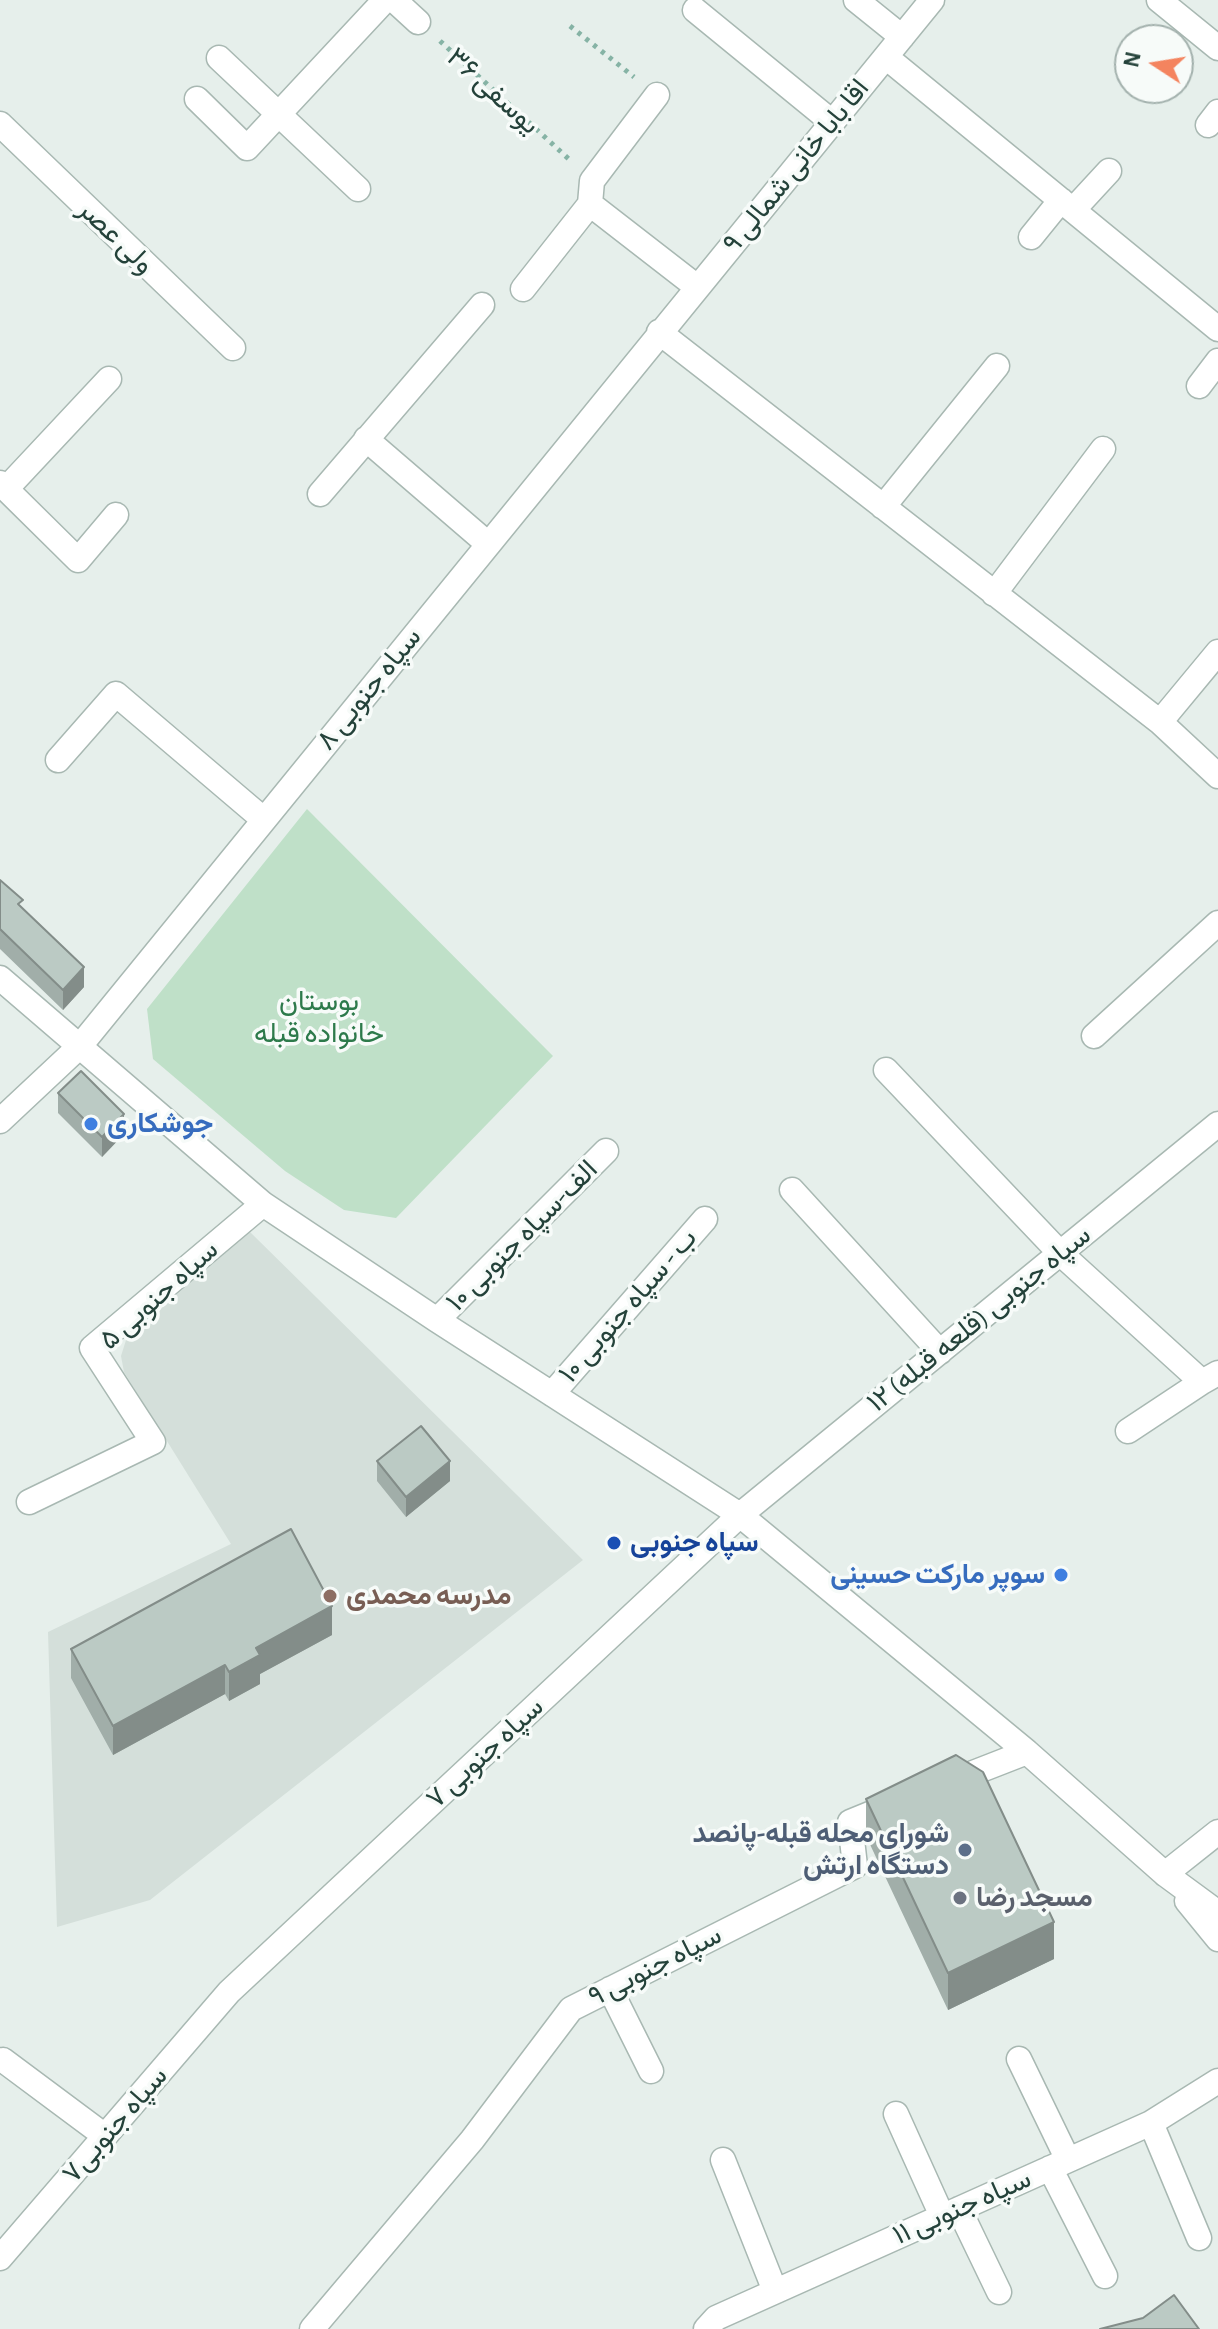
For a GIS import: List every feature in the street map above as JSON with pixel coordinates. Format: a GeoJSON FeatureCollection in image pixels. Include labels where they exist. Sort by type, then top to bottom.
{"type":"FeatureCollection","features":[{"type":"Feature","properties":{"kind":"street"},"geometry":{"type":"LineString","coordinates":[[197,99],[247,148],[385,0]]}},
{"type":"Feature","properties":{"kind":"street"},"geometry":{"type":"LineString","coordinates":[[394,0],[418,22]]}},
{"type":"Feature","properties":{"kind":"street"},"geometry":{"type":"LineString","coordinates":[[856,0],[902,37]]}},
{"type":"Feature","properties":{"kind":"street","name":"۹ اقا بابا خانی شمالی"},"geometry":{"type":"LineString","coordinates":[[659,332],[932,0]]}},
{"type":"Feature","properties":{"kind":"street"},"geometry":{"type":"LineString","coordinates":[[1159,0],[1218,48]]}},
{"type":"Feature","properties":{"kind":"street"},"geometry":{"type":"LineString","coordinates":[[695,10],[832,122]]}},
{"type":"Feature","properties":{"kind":"street"},"geometry":{"type":"LineString","coordinates":[[886,57],[1218,329]]}},
{"type":"Feature","properties":{"kind":"street"},"geometry":{"type":"LineString","coordinates":[[219,58],[358,189]]}},
{"type":"Feature","properties":{"kind":"street"},"geometry":{"type":"LineString","coordinates":[[523,289],[657,95]]}},
{"type":"Feature","properties":{"kind":"street","name":"ولی عصر"},"geometry":{"type":"LineString","coordinates":[[0,124],[233,348]]}},
{"type":"Feature","properties":{"kind":"street"},"geometry":{"type":"LineString","coordinates":[[1031,237],[1109,171]]}},
{"type":"Feature","properties":{"kind":"street"},"geometry":{"type":"LineString","coordinates":[[591,192],[697,287]]}},
{"type":"Feature","properties":{"kind":"street"},"geometry":{"type":"LineString","coordinates":[[320,494],[482,305]]}},
{"type":"Feature","properties":{"kind":"street"},"geometry":{"type":"LineString","coordinates":[[659,332],[1160,722],[1218,776]]}},
{"type":"Feature","properties":{"kind":"street","name":"۸ سپاه جنوبی"},"geometry":{"type":"LineString","coordinates":[[0,1121],[80,1046],[659,332]]}},
{"type":"Feature","properties":{"kind":"street"},"geometry":{"type":"LineString","coordinates":[[1199,386],[1218,361]]}},
{"type":"Feature","properties":{"kind":"street"},"geometry":{"type":"LineString","coordinates":[[883,507],[997,366]]}},
{"type":"Feature","properties":{"kind":"street"},"geometry":{"type":"LineString","coordinates":[[109,379],[3,486],[78,560],[116,515]]}},
{"type":"Feature","properties":{"kind":"street"},"geometry":{"type":"LineString","coordinates":[[366,439],[488,544]]}},
{"type":"Feature","properties":{"kind":"street"},"geometry":{"type":"LineString","coordinates":[[994,594],[1103,449]]}},
{"type":"Feature","properties":{"kind":"street"},"geometry":{"type":"LineString","coordinates":[[1160,722],[1218,652]]}},
{"type":"Feature","properties":{"kind":"street"},"geometry":{"type":"LineString","coordinates":[[58,760],[116,694],[263,819]]}},
{"type":"Feature","properties":{"kind":"street"},"geometry":{"type":"LineString","coordinates":[[1094,1036],[1218,923]]}},
{"type":"Feature","properties":{"kind":"street"},"geometry":{"type":"LineString","coordinates":[[0,978],[263,1204],[740,1515],[1027,1752],[1165,1874],[1218,1913]]}},
{"type":"Feature","properties":{"kind":"street"},"geometry":{"type":"LineString","coordinates":[[886,1070],[1060,1253],[1210,1378],[1128,1431]]}},
{"type":"Feature","properties":{"kind":"street","name":"۱۲ سپاه جنوبی (قلعه قبله)"},"geometry":{"type":"LineString","coordinates":[[740,1515],[1218,1124]]}},
{"type":"Feature","properties":{"kind":"street","name":"۱۰ الف-سپاه جنوبی"},"geometry":{"type":"LineString","coordinates":[[437,1320],[606,1151]]}},
{"type":"Feature","properties":{"kind":"street"},"geometry":{"type":"LineString","coordinates":[[792,1190],[940,1352]]}},
{"type":"Feature","properties":{"kind":"street","name":"۵ سپاه جنوبی"},"geometry":{"type":"LineString","coordinates":[[29,1502],[153,1442],[92,1348],[263,1204]]}},
{"type":"Feature","properties":{"kind":"street","name":"۱۰ ب - سپاه جنوبی"},"geometry":{"type":"LineString","coordinates":[[552,1394],[705,1219]]}},
{"type":"Feature","properties":{"kind":"street","name":"۷ سپاه جنوبی"},"geometry":{"type":"LineString","coordinates":[[229,1992],[740,1515]]}},
{"type":"Feature","properties":{"kind":"street","name":"۹ سپاه جنوبی"},"geometry":{"type":"LineString","coordinates":[[312,2329],[472,2140],[571,2009],[855,1866],[850,1822],[1027,1752]]}},
{"type":"Feature","properties":{"kind":"street"},"geometry":{"type":"LineString","coordinates":[[1165,1874],[1218,1832]]}},
{"type":"Feature","properties":{"kind":"street"},"geometry":{"type":"LineString","coordinates":[[1165,1874],[1218,1939]]}},
{"type":"Feature","properties":{"kind":"street"},"geometry":{"type":"LineString","coordinates":[[610,1989],[651,2071]]}},
{"type":"Feature","properties":{"kind":"street","name":"سپاه جنوبی۷"},"geometry":{"type":"LineString","coordinates":[[0,2258],[229,1992]]}},
{"type":"Feature","properties":{"kind":"street"},"geometry":{"type":"LineString","coordinates":[[1019,2059],[1105,2276]]}},
{"type":"Feature","properties":{"kind":"street"},"geometry":{"type":"LineString","coordinates":[[3,2060],[105,2136]]}},
{"type":"Feature","properties":{"kind":"street","name":"۱۱ سپاه جنوبی"},"geometry":{"type":"LineString","coordinates":[[706,2329],[716,2318],[1151,2123],[1218,2081]]}},
{"type":"Feature","properties":{"kind":"street"},"geometry":{"type":"LineString","coordinates":[[896,2114],[999,2292]]}},
{"type":"Feature","properties":{"kind":"street"},"geometry":{"type":"LineString","coordinates":[[1151,2123],[1199,2238]]}},
{"type":"Feature","properties":{"kind":"street"},"geometry":{"type":"LineString","coordinates":[[723,2160],[775,2291]]}},
{"type":"Feature","properties":{"kind":"path","name":"یوسفی ۳۶"},"geometry":{"type":"LineString","coordinates":[[418,22],[591,192]]}},
{"type":"Feature","properties":{"kind":"path"},"geometry":{"type":"LineString","coordinates":[[570,26],[657,95]]}},
{"type":"Feature","properties":{"kind":"shaded area","name":"مدرسه محمدی"},"geometry":{"type":"Polygon","coordinates":[[[250,1232],[583,1560],[150,1900],[57,1927],[48,1632],[231,1544],[124,1372],[121,1356],[127,1337],[250,1232]]]}},
{"type":"Feature","properties":{"kind":"green space","name":"بوستان خانواده قبله"},"geometry":{"type":"Polygon","coordinates":[[[307,809],[553,1056],[396,1218],[344,1210],[285,1171],[153,1059],[147,1009],[307,809]]]}},
{"type":"Feature","properties":{"kind":"building"},"geometry":{"type":"Polygon","coordinates":[[[0,880],[23,900],[18,904],[84,967],[63,990],[0,929],[0,880]]]}},
{"type":"Feature","properties":{"kind":"building"},"geometry":{"type":"Polygon","coordinates":[[[81,1071],[124,1114],[102,1137],[58,1093],[81,1071]]]}},
{"type":"Feature","properties":{"kind":"building"},"geometry":{"type":"Polygon","coordinates":[[[421,1426],[450,1461],[406,1497],[377,1461],[421,1426]]]}},
{"type":"Feature","properties":{"kind":"building"},"geometry":{"type":"Polygon","coordinates":[[[291,1529],[332,1606],[256,1648],[260,1655],[229,1672],[225,1665],[113,1726],[71,1649],[291,1529]]]}},
{"type":"Feature","properties":{"kind":"building","name":"مسجد رضا"},"geometry":{"type":"Polygon","coordinates":[[[956,1755],[983,1772],[1054,1922],[948,1973],[866,1799],[956,1755]]]}},
{"type":"Feature","properties":{"kind":"building"},"geometry":{"type":"Polygon","coordinates":[[[1174,2295],[1199,2329],[1100,2329],[1143,2318],[1174,2295]]]}},
{"type":"Feature","properties":{"kind":"place","name":"جوشکاری"},"geometry":{"type":"Point","coordinates":[91,1124]}},
{"type":"Feature","properties":{"kind":"place","name":"سپاه جنوبی"},"geometry":{"type":"Point","coordinates":[614,1543]}},
{"type":"Feature","properties":{"kind":"place","name":"سوپر مارکت حسینی"},"geometry":{"type":"Point","coordinates":[1061,1575]}},
{"type":"Feature","properties":{"kind":"place","name":"مدرسه محمدی"},"geometry":{"type":"Point","coordinates":[330,1596]}},
{"type":"Feature","properties":{"kind":"place","name":"شورای محله قبله-پانصد دستگاه ارتش"},"geometry":{"type":"Point","coordinates":[965,1850]}},
{"type":"Feature","properties":{"kind":"place","name":"مسجد رضا"},"geometry":{"type":"Point","coordinates":[960,1898]}}]}
